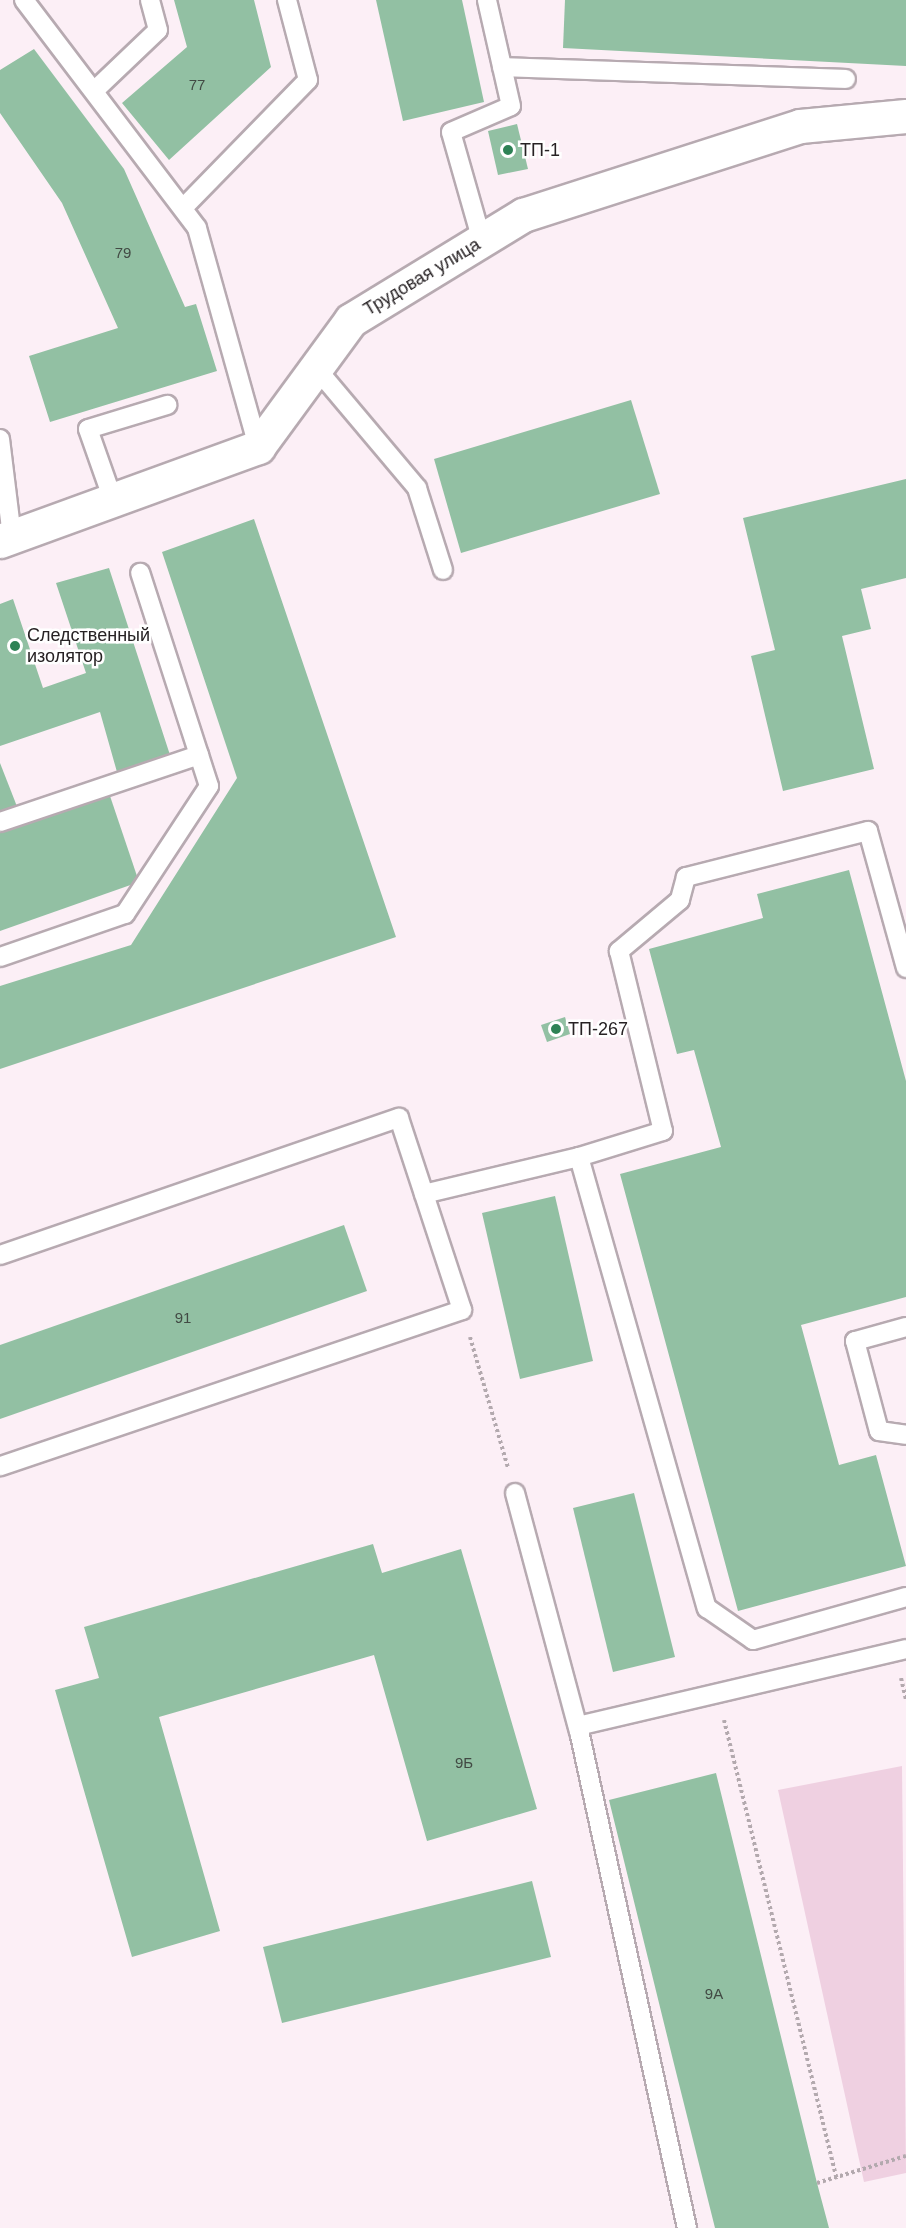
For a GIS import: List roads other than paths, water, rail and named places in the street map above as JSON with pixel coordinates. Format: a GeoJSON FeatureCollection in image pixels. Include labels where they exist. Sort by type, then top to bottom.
{"type":"FeatureCollection","features":[{"type":"Feature","properties":{"kind":"street","name":"Трудовая улица"},"geometry":{"type":"LineString","coordinates":[[258,447],[351,320],[523,215],[800,126],[906,116]]}},
{"type":"Feature","properties":{"kind":"street"},"geometry":{"type":"LineString","coordinates":[[6,539],[258,447]]}},
{"type":"Feature","properties":{"kind":"lane"},"geometry":{"type":"LineString","coordinates":[[24,0],[197,228],[258,447]]}},
{"type":"Feature","properties":{"kind":"lane"},"geometry":{"type":"LineString","coordinates":[[94,91],[158,30],[150,0]]}},
{"type":"Feature","properties":{"kind":"lane"},"geometry":{"type":"LineString","coordinates":[[183,208],[308,80],[287,0]]}},
{"type":"Feature","properties":{"kind":"lane"},"geometry":{"type":"LineString","coordinates":[[482,241],[451,132],[511,106],[487,0]]}},
{"type":"Feature","properties":{"kind":"lane"},"geometry":{"type":"LineString","coordinates":[[502,68],[846,79]]}},
{"type":"Feature","properties":{"kind":"lane"},"geometry":{"type":"LineString","coordinates":[[316,368],[417,488],[443,570]]}},
{"type":"Feature","properties":{"kind":"lane"},"geometry":{"type":"LineString","coordinates":[[113,500],[88,429],[167,405]]}},
{"type":"Feature","properties":{"kind":"lane"},"geometry":{"type":"LineString","coordinates":[[0,439],[6,539]]}},
{"type":"Feature","properties":{"kind":"lane"},"geometry":{"type":"LineString","coordinates":[[0,957],[125,914],[209,786],[140,573]]}},
{"type":"Feature","properties":{"kind":"lane"},"geometry":{"type":"LineString","coordinates":[[0,822],[199,755]]}},
{"type":"Feature","properties":{"kind":"lane"},"geometry":{"type":"LineString","coordinates":[[424,1194],[579,1157],[663,1131],[619,951],[680,900],[686,878],[868,831],[906,968]]}},
{"type":"Feature","properties":{"kind":"lane"},"geometry":{"type":"LineString","coordinates":[[0,1255],[399,1118],[462,1310],[0,1466]]}},
{"type":"Feature","properties":{"kind":"lane"},"geometry":{"type":"LineString","coordinates":[[579,1157],[707,1608],[753,1640],[906,1597]]}},
{"type":"Feature","properties":{"kind":"lane"},"geometry":{"type":"LineString","coordinates":[[906,1327],[855,1341],[879,1431],[906,1435]]}},
{"type":"Feature","properties":{"kind":"lane"},"geometry":{"type":"LineString","coordinates":[[515,1493],[579,1732],[687,2228]]}},
{"type":"Feature","properties":{"kind":"lane"},"geometry":{"type":"LineString","coordinates":[[579,1732],[578,1726],[718,1696],[906,1649]]}},
{"type":"Feature","properties":{"kind":"place","name":"ТП-1"},"geometry":{"type":"Point","coordinates":[508,150]}},
{"type":"Feature","properties":{"kind":"place","name":"Следственный изолятор"},"geometry":{"type":"Point","coordinates":[15,646]}},
{"type":"Feature","properties":{"kind":"place","name":"ТП-267"},"geometry":{"type":"Point","coordinates":[556,1029]}}]}
